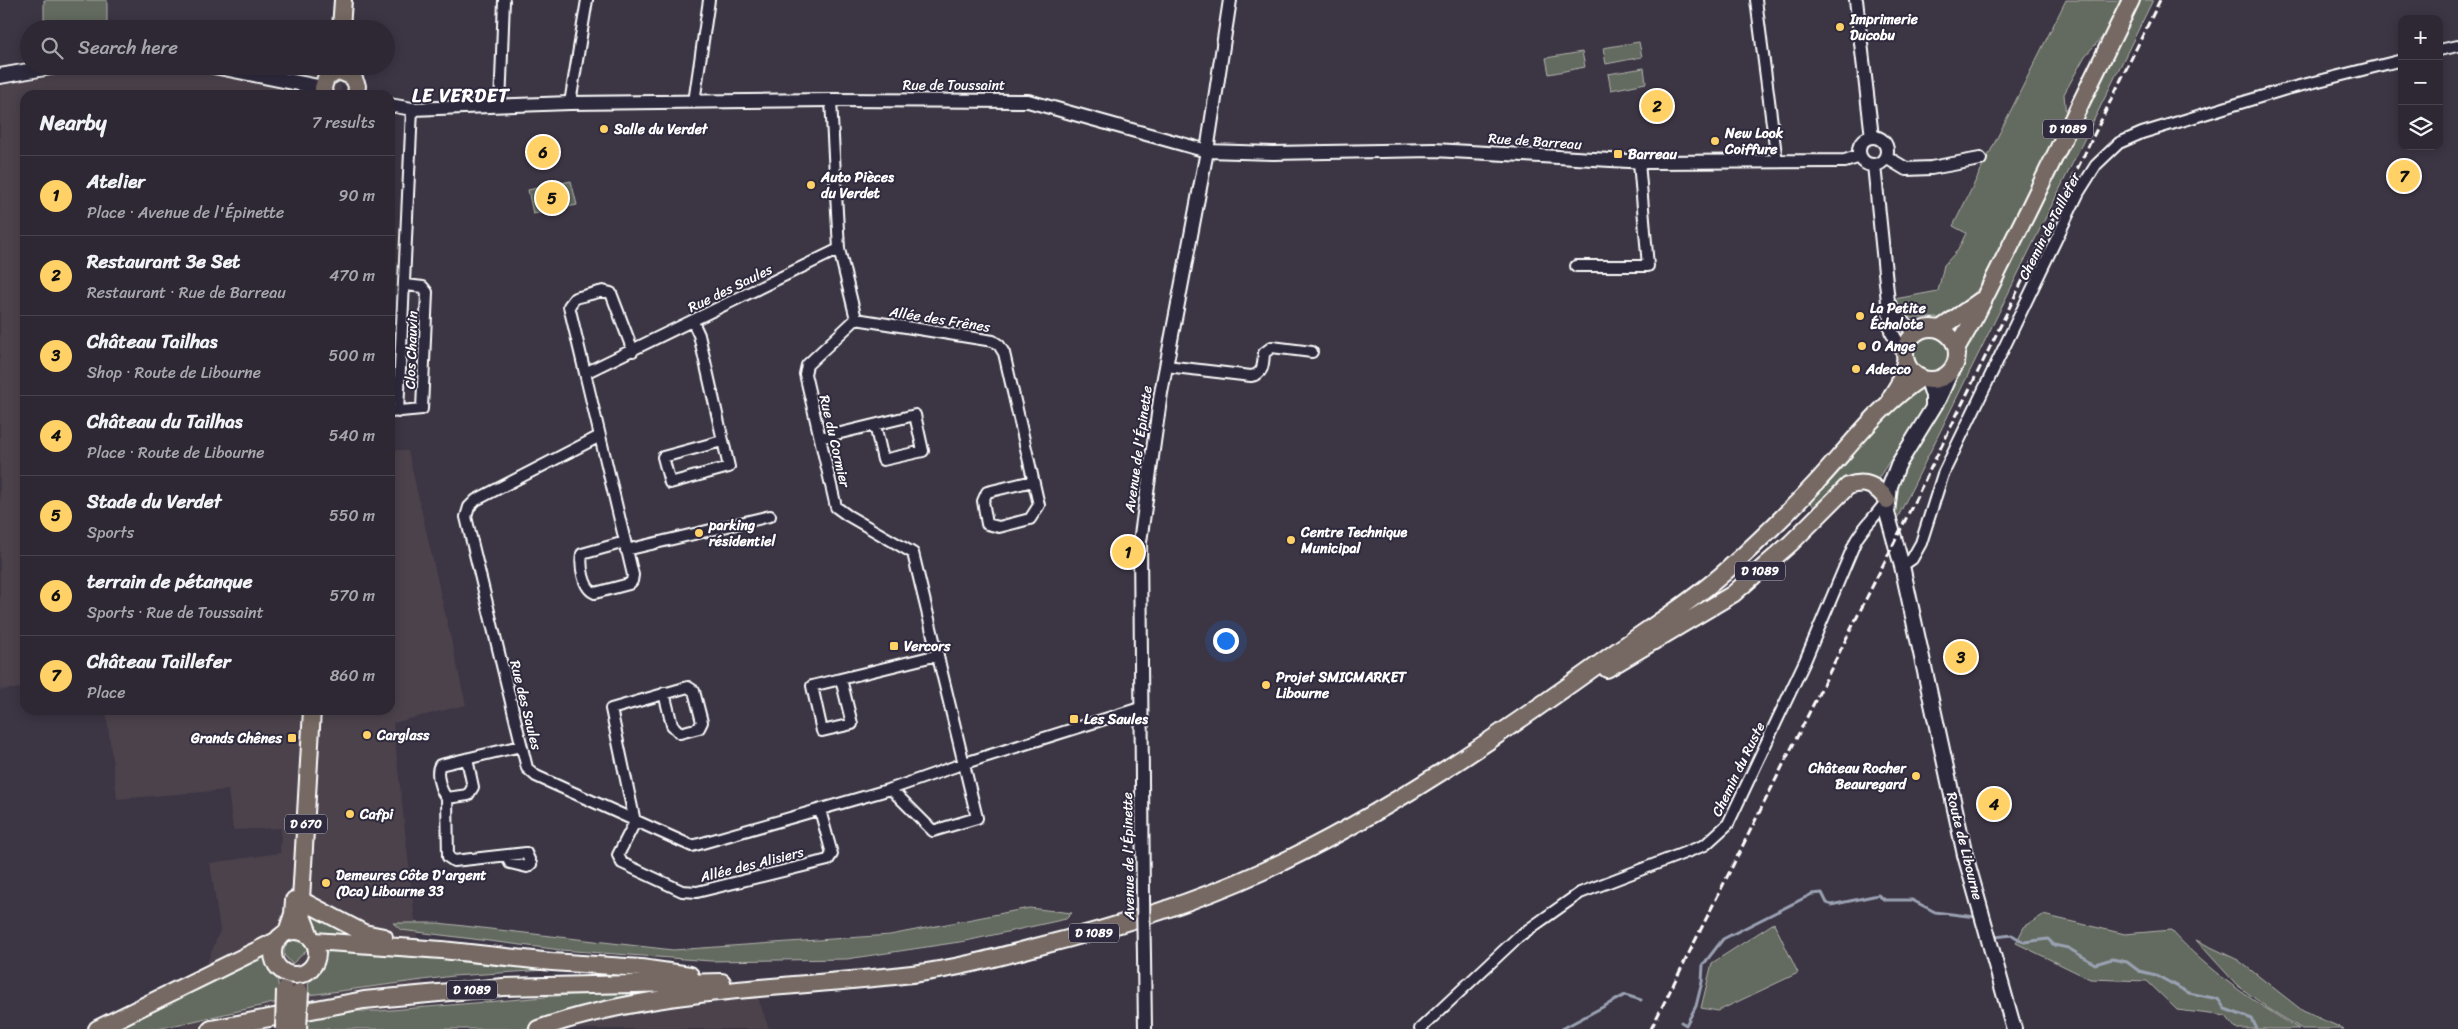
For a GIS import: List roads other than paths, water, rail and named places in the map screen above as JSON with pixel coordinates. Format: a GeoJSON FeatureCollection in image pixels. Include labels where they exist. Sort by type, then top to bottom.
{"type":"FeatureCollection","features":[{"type":"Feature","properties":{"kind":"main road"},"geometry":{"type":"LineString","coordinates":[[342,20],[343,0]]}},
{"type":"Feature","properties":{"kind":"main road","name":"D 1089"},"geometry":{"type":"LineString","coordinates":[[1957,348],[1976,315],[1982,299],[2028,211],[2131,0]]}},
{"type":"Feature","properties":{"kind":"main road"},"geometry":{"type":"LineString","coordinates":[[0,76],[20,72]]}},
{"type":"Feature","properties":{"kind":"main road"},"geometry":{"type":"LineString","coordinates":[[254,75],[320,90]]}},
{"type":"Feature","properties":{"kind":"main road"},"geometry":{"type":"LineString","coordinates":[[324,90],[330,75]]}},
{"type":"Feature","properties":{"kind":"main road"},"geometry":{"type":"LineString","coordinates":[[350,75],[353,77],[358,90]]}},
{"type":"Feature","properties":{"kind":"main road","name":"D 1089"},"geometry":{"type":"LineString","coordinates":[[1940,328],[1982,299]]}},
{"type":"Feature","properties":{"kind":"main road"},"geometry":{"type":"LineString","coordinates":[[1887,500],[1898,465],[1939,398],[1955,364],[1957,348],[1953,340],[1940,328],[1931,327],[1915,332],[1905,346],[1905,358],[1909,369],[1924,379],[1933,396],[1933,407]]}},
{"type":"Feature","properties":{"kind":"main road","name":"D 1089"},"geometry":{"type":"LineString","coordinates":[[1886,405],[1899,384],[1905,358]]}},
{"type":"Feature","properties":{"kind":"main road"},"geometry":{"type":"LineString","coordinates":[[1924,379],[1936,380],[1951,371]]}},
{"type":"Feature","properties":{"kind":"main road","name":"D 1089"},"geometry":{"type":"LineString","coordinates":[[211,1029],[364,1000],[503,987],[737,982],[914,974],[985,961],[1102,931],[1174,906],[1258,874],[1323,842],[1382,808],[1550,699],[1720,577],[1809,490],[1886,405],[1902,390],[1924,379]]}},
{"type":"Feature","properties":{"kind":"main road","name":"D 1089"},"geometry":{"type":"LineString","coordinates":[[1550,699],[1618,663],[1733,594],[1791,543],[1848,486],[1860,482],[1875,486],[1887,500]]}},
{"type":"Feature","properties":{"kind":"main road","name":"Route de Libourne"},"geometry":{"type":"LineString","coordinates":[[1887,500],[1887,513],[1902,566],[1966,855],[2014,1029]]}},
{"type":"Feature","properties":{"kind":"main road","name":"D 670"},"geometry":{"type":"LineString","coordinates":[[281,937],[293,914],[303,715]]}},
{"type":"Feature","properties":{"kind":"main road","name":"D 670"},"geometry":{"type":"LineString","coordinates":[[312,715],[302,916],[312,939]]}},
{"type":"Feature","properties":{"kind":"main road"},"geometry":{"type":"LineString","coordinates":[[302,900],[364,933],[442,950]]}},
{"type":"Feature","properties":{"kind":"main road"},"geometry":{"type":"LineString","coordinates":[[97,1029],[281,937],[299,931],[312,939],[552,962],[641,968],[737,982]]}},
{"type":"Feature","properties":{"kind":"main road"},"geometry":{"type":"LineString","coordinates":[[281,937],[273,956],[280,969],[293,982],[298,1029]]}},
{"type":"Feature","properties":{"kind":"main road"},"geometry":{"type":"LineString","coordinates":[[284,1029],[293,982],[307,972],[316,962],[318,955],[312,939]]}},
{"type":"Feature","properties":{"kind":"main road"},"geometry":{"type":"LineString","coordinates":[[538,1029],[578,1015],[628,1004],[851,978]]}},
{"type":"Feature","properties":{"kind":"street"},"geometry":{"type":"LineString","coordinates":[[500,106],[504,0]]}},
{"type":"Feature","properties":{"kind":"street"},"geometry":{"type":"LineString","coordinates":[[570,103],[587,0]]}},
{"type":"Feature","properties":{"kind":"street"},"geometry":{"type":"LineString","coordinates":[[694,102],[709,0]]}},
{"type":"Feature","properties":{"kind":"street","name":"Avenue de l'Épinette"},"geometry":{"type":"LineString","coordinates":[[1145,1029],[1140,708],[1140,542],[1166,366],[1207,151],[1230,0]]}},
{"type":"Feature","properties":{"kind":"street"},"geometry":{"type":"LineString","coordinates":[[1756,0],[1777,162]]}},
{"type":"Feature","properties":{"kind":"street"},"geometry":{"type":"LineString","coordinates":[[1856,0],[1872,137]]}},
{"type":"Feature","properties":{"kind":"street"},"geometry":{"type":"LineString","coordinates":[[2443,49],[2458,46]]}},
{"type":"Feature","properties":{"kind":"street","name":"Chemin de Taillefer"},"geometry":{"type":"LineString","coordinates":[[1902,566],[1912,559],[1921,542],[1943,474],[2079,192],[2096,165],[2119,143],[2142,133],[2284,90],[2398,61]]}},
{"type":"Feature","properties":{"kind":"street"},"geometry":{"type":"LineString","coordinates":[[831,100],[839,249],[856,320]]}},
{"type":"Feature","properties":{"kind":"street","name":"Rue de Toussaint"},"geometry":{"type":"LineString","coordinates":[[395,106],[412,109],[570,103],[1028,100],[1207,151]]}},
{"type":"Feature","properties":{"kind":"street","name":"Clos Chauvin"},"geometry":{"type":"LineString","coordinates":[[395,401],[406,285],[412,109]]}},
{"type":"Feature","properties":{"kind":"street"},"geometry":{"type":"LineString","coordinates":[[1872,137],[1880,139],[1886,145],[1886,157],[1881,163],[1874,165],[1866,163],[1860,156],[1861,144],[1872,137]]}},
{"type":"Feature","properties":{"kind":"street","name":"Rue de Barreau"},"geometry":{"type":"LineString","coordinates":[[1207,151],[1273,153],[1434,150],[1639,162],[1846,161],[1860,156]]}},
{"type":"Feature","properties":{"kind":"street"},"geometry":{"type":"LineString","coordinates":[[1886,157],[1906,169],[1932,168],[1980,159]]}},
{"type":"Feature","properties":{"kind":"street"},"geometry":{"type":"LineString","coordinates":[[1576,266],[1648,266],[1639,162]]}},
{"type":"Feature","properties":{"kind":"street"},"geometry":{"type":"LineString","coordinates":[[1874,165],[1890,304],[1891,331],[1905,358]]}},
{"type":"Feature","properties":{"kind":"street","name":"Rue des Saules"},"geometry":{"type":"LineString","coordinates":[[585,374],[839,249]]}},
{"type":"Feature","properties":{"kind":"street","name":"Clos Chauvin"},"geometry":{"type":"LineString","coordinates":[[395,412],[422,409],[427,292],[423,287],[406,285]]}},
{"type":"Feature","properties":{"kind":"street"},"geometry":{"type":"LineString","coordinates":[[632,351],[611,293],[604,291],[575,298],[569,306],[585,374],[600,436],[626,546],[633,575],[632,581],[595,593],[587,588],[580,562],[582,554],[626,546],[770,516]]}},
{"type":"Feature","properties":{"kind":"street"},"geometry":{"type":"LineString","coordinates":[[1890,304],[1900,321],[1915,332]]}},
{"type":"Feature","properties":{"kind":"street","name":"Rue du Cormier"},"geometry":{"type":"LineString","coordinates":[[856,320],[807,366],[805,374],[836,506],[847,515],[913,553],[965,763]]}},
{"type":"Feature","properties":{"kind":"street","name":"Allée des Frênes"},"geometry":{"type":"LineString","coordinates":[[856,320],[993,341],[1000,345],[1004,353],[1039,505],[1030,519],[999,527],[987,524],[983,501],[987,492],[1033,481]]}},
{"type":"Feature","properties":{"kind":"street"},"geometry":{"type":"LineString","coordinates":[[692,322],[699,335],[729,467],[670,482],[663,456],[722,441]]}},
{"type":"Feature","properties":{"kind":"street"},"geometry":{"type":"LineString","coordinates":[[1166,366],[1251,376],[1258,374],[1262,369],[1264,353],[1272,347],[1312,352]]}},
{"type":"Feature","properties":{"kind":"street"},"geometry":{"type":"LineString","coordinates":[[820,438],[875,425],[915,416],[923,451],[883,460],[875,425]]}},
{"type":"Feature","properties":{"kind":"street","name":"Rue des Saules"},"geometry":{"type":"LineString","coordinates":[[600,436],[476,500],[469,507],[466,517],[520,746],[527,768],[536,776],[634,822],[692,846],[891,789],[965,763],[1140,708]]}},
{"type":"Feature","properties":{"kind":"street","name":"Chemin du Ruste"},"geometry":{"type":"LineString","coordinates":[[1420,1029],[1518,937],[1580,893],[1705,844],[1728,824],[1801,669],[1865,525],[1878,514],[1887,500]]}},
{"type":"Feature","properties":{"kind":"street"},"geometry":{"type":"LineString","coordinates":[[841,679],[852,724],[822,731],[812,686],[938,655]]}},
{"type":"Feature","properties":{"kind":"street"},"geometry":{"type":"LineString","coordinates":[[634,822],[611,709],[664,693],[688,687],[694,691],[702,722],[699,728],[680,733],[672,725],[664,693]]}},
{"type":"Feature","properties":{"kind":"street"},"geometry":{"type":"LineString","coordinates":[[508,857],[454,861],[448,857],[447,798],[443,794],[438,768],[440,765],[520,746]]}},
{"type":"Feature","properties":{"kind":"street"},"geometry":{"type":"LineString","coordinates":[[447,798],[468,795],[473,787],[467,759]]}},
{"type":"Feature","properties":{"kind":"street"},"geometry":{"type":"LineString","coordinates":[[891,789],[933,831],[977,818],[965,763]]}},
{"type":"Feature","properties":{"kind":"street","name":"Allée des Alisiers"},"geometry":{"type":"LineString","coordinates":[[634,822],[618,855],[622,863],[682,891],[696,892],[828,860],[832,854],[820,810]]}},
{"type":"Feature","properties":{"kind":"waterway"},"geometry":{"type":"LineString","coordinates":[[1681,1022],[1686,1025],[1696,1006],[1702,982],[1703,965],[1723,939],[1812,894],[1822,893],[1827,903],[1831,905],[1878,895],[1885,900],[1912,900],[1935,912],[1976,917]]}},
{"type":"Feature","properties":{"kind":"waterway"},"geometry":{"type":"LineString","coordinates":[[1995,937],[2012,935],[2024,942],[2048,939],[2054,945],[2068,948],[2095,964],[2112,959],[2127,962],[2139,971],[2156,975],[2189,993],[2218,999],[2225,1009],[2252,1019],[2257,1029]]}},
{"type":"Feature","properties":{"kind":"waterway"},"geometry":{"type":"LineString","coordinates":[[1562,1029],[1625,995],[1641,1000]]}},
{"type":"Feature","properties":{"kind":"railway"},"geometry":{"type":"LineString","coordinates":[[1651,1029],[1895,541],[2160,0]]}},
{"type":"Feature","properties":{"kind":"place","name":"Imprimerie Ducobu"},"geometry":{"type":"Point","coordinates":[1840,27]}},
{"type":"Feature","properties":{"kind":"place","name":"Restaurant 3e Set"},"geometry":{"type":"Point","coordinates":[1657,106]}},
{"type":"Feature","properties":{"kind":"place","name":"Salle du Verdet"},"geometry":{"type":"Point","coordinates":[604,129]}},
{"type":"Feature","properties":{"kind":"place","name":"New Look Coiffure"},"geometry":{"type":"Point","coordinates":[1715,141]}},
{"type":"Feature","properties":{"kind":"place","name":"terrain de pétanque"},"geometry":{"type":"Point","coordinates":[543,152]}},
{"type":"Feature","properties":{"kind":"place","name":"Barreau"},"geometry":{"type":"Point","coordinates":[1618,154]}},
{"type":"Feature","properties":{"kind":"place","name":"Château Taillefer"},"geometry":{"type":"Point","coordinates":[2404,176]}},
{"type":"Feature","properties":{"kind":"place","name":"Auto Pièces du Verdet"},"geometry":{"type":"Point","coordinates":[811,185]}},
{"type":"Feature","properties":{"kind":"place","name":"Stade du Verdet"},"geometry":{"type":"Point","coordinates":[552,198]}},
{"type":"Feature","properties":{"kind":"place","name":"La Petite Échalote"},"geometry":{"type":"Point","coordinates":[1860,316]}},
{"type":"Feature","properties":{"kind":"place","name":"O Ange"},"geometry":{"type":"Point","coordinates":[1862,346]}},
{"type":"Feature","properties":{"kind":"place","name":"Adecco"},"geometry":{"type":"Point","coordinates":[1856,369]}},
{"type":"Feature","properties":{"kind":"place","name":"parking résidentiel"},"geometry":{"type":"Point","coordinates":[699,533]}},
{"type":"Feature","properties":{"kind":"place","name":"Centre Technique Municipal"},"geometry":{"type":"Point","coordinates":[1291,540]}},
{"type":"Feature","properties":{"kind":"place","name":"Atelier"},"geometry":{"type":"Point","coordinates":[1128,552]}},
{"type":"Feature","properties":{"kind":"place","name":"Vercors"},"geometry":{"type":"Point","coordinates":[894,646]}},
{"type":"Feature","properties":{"kind":"place","name":"Château Tailhas"},"geometry":{"type":"Point","coordinates":[1961,657]}},
{"type":"Feature","properties":{"kind":"place","name":"Projet SMICMARKET Libourne"},"geometry":{"type":"Point","coordinates":[1266,685]}},
{"type":"Feature","properties":{"kind":"place","name":"Les Saules"},"geometry":{"type":"Point","coordinates":[1074,719]}},
{"type":"Feature","properties":{"kind":"place","name":"Carglass"},"geometry":{"type":"Point","coordinates":[367,735]}},
{"type":"Feature","properties":{"kind":"place","name":"Grands Chênes"},"geometry":{"type":"Point","coordinates":[292,738]}},
{"type":"Feature","properties":{"kind":"place","name":"Château Rocher Beauregard"},"geometry":{"type":"Point","coordinates":[1916,776]}},
{"type":"Feature","properties":{"kind":"place","name":"Château du Tailhas"},"geometry":{"type":"Point","coordinates":[1994,804]}},
{"type":"Feature","properties":{"kind":"place","name":"Cafpi"},"geometry":{"type":"Point","coordinates":[350,814]}},
{"type":"Feature","properties":{"kind":"place","name":"Demeures Côte D'argent (Dca) Libourne 33"},"geometry":{"type":"Point","coordinates":[326,883]}},
{"type":"Feature","properties":{"kind":"district","name":"LE VERDET"},"geometry":{"type":"Point","coordinates":[461,95]}}]}
